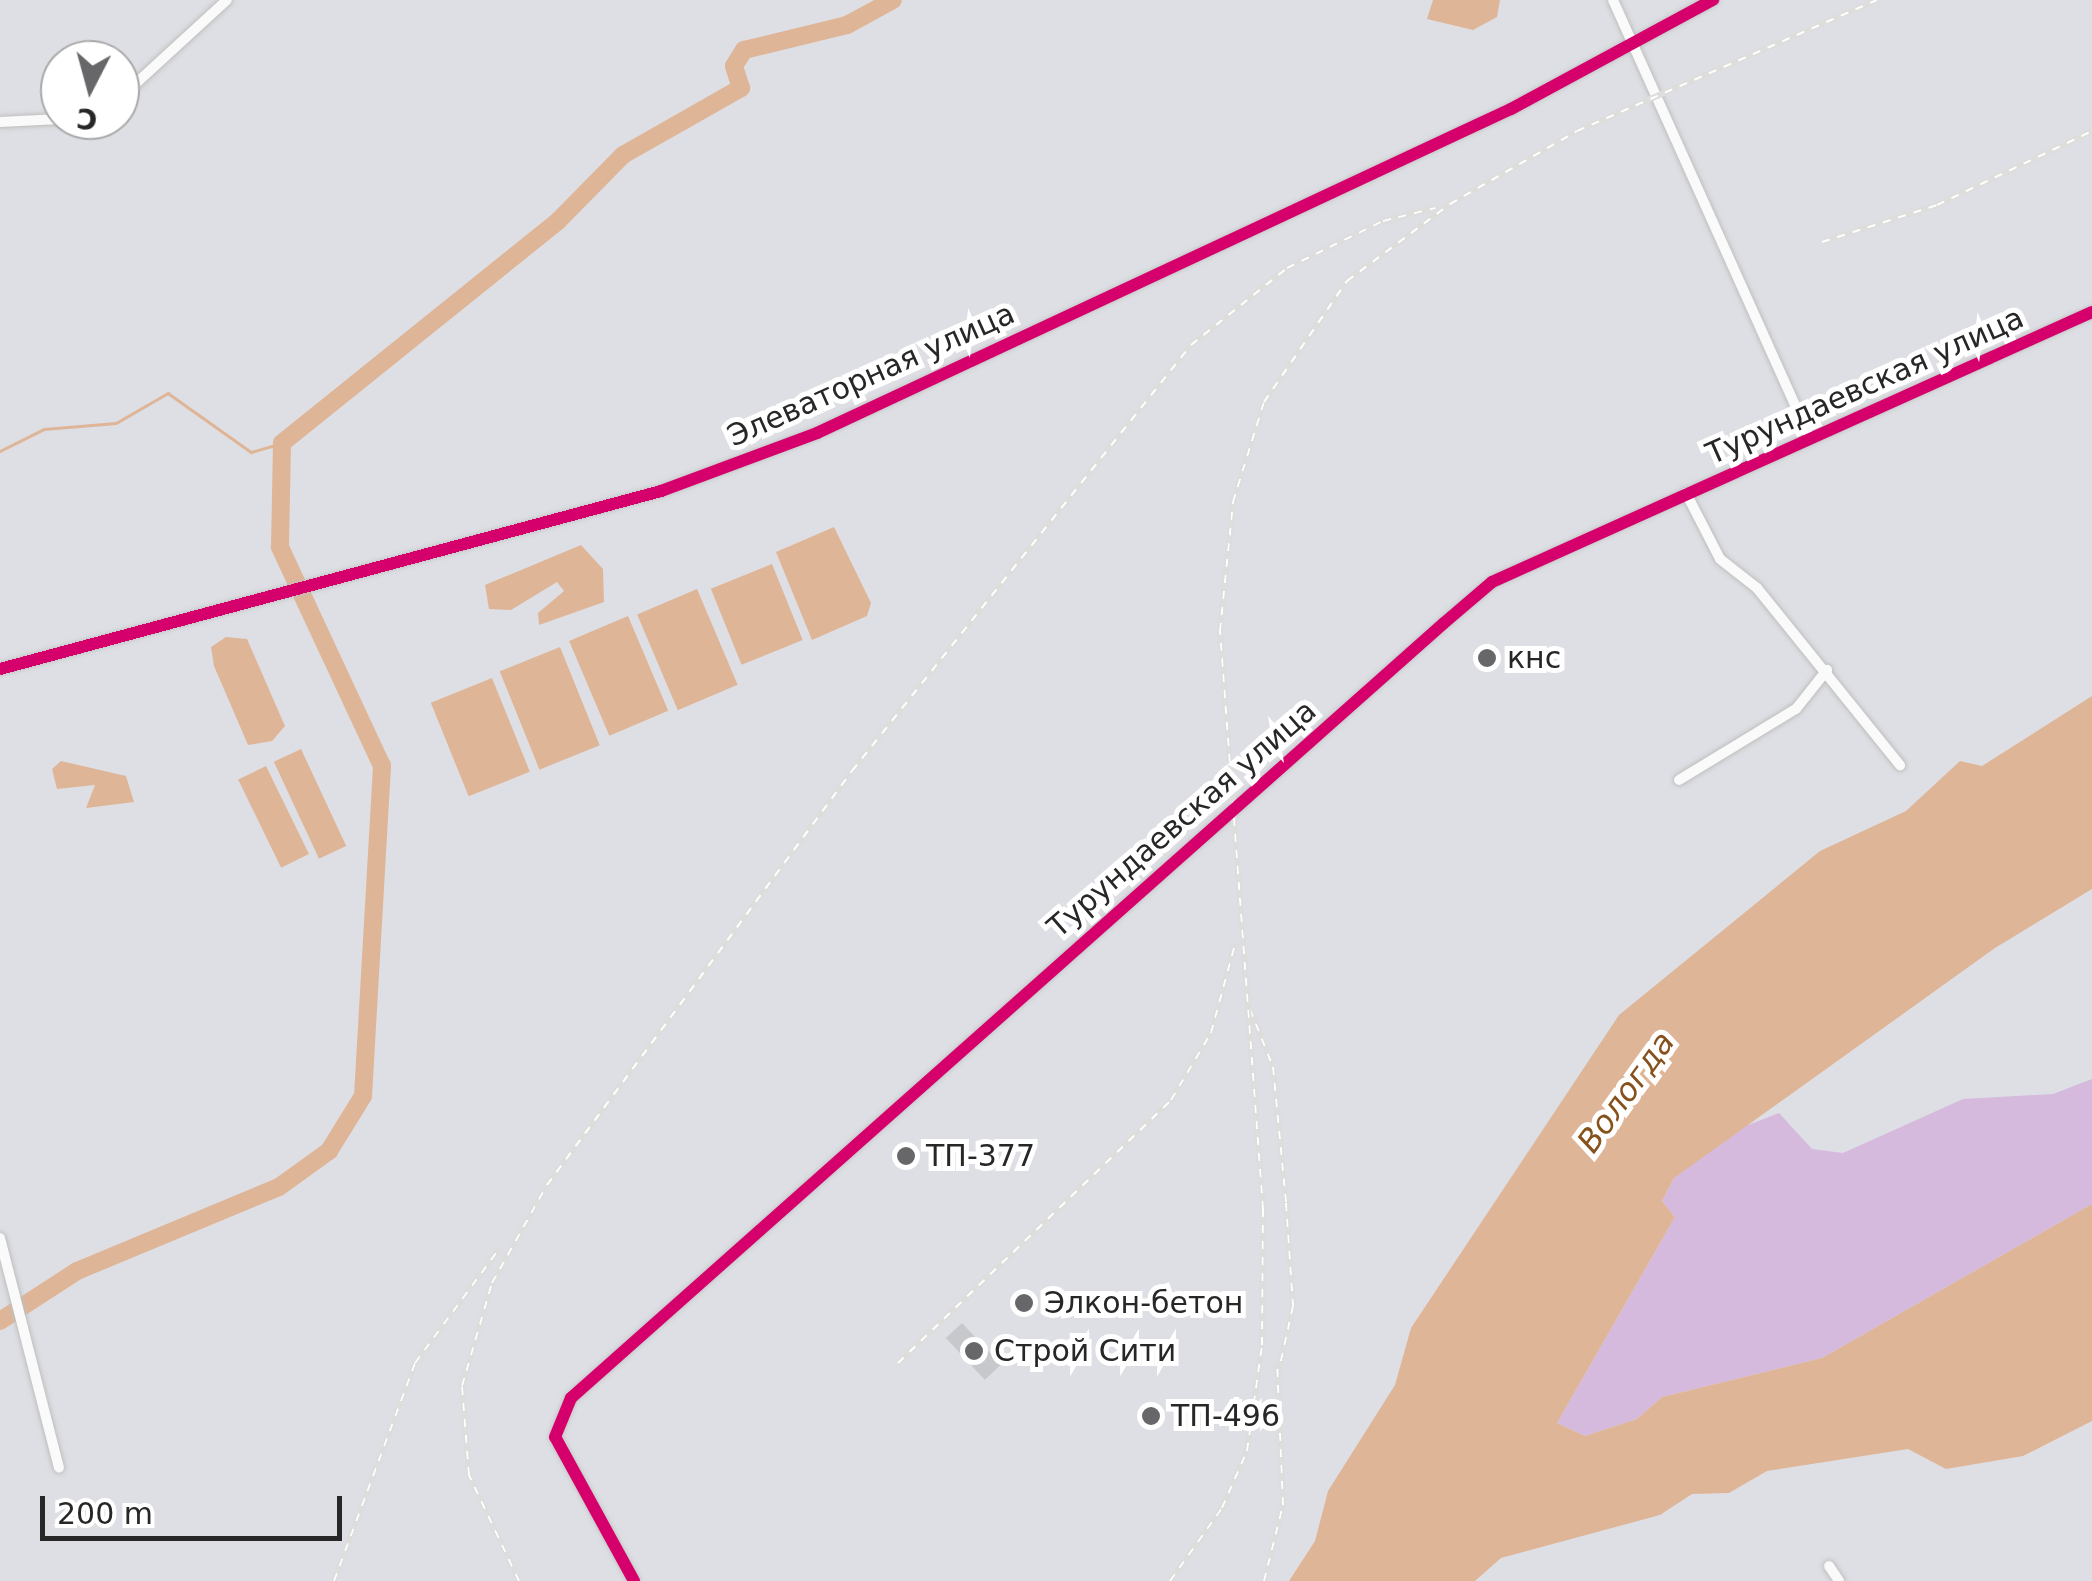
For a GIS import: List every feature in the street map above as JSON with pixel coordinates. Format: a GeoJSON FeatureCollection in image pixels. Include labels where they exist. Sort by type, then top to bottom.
{"type":"FeatureCollection","features":[{"type":"Feature","properties":{"kind":"street"},"geometry":{"type":"LineString","coordinates":[[140,80],[228,0]]}},
{"type":"Feature","properties":{"kind":"street"},"geometry":{"type":"LineString","coordinates":[[1613,0],[1810,436]]}},
{"type":"Feature","properties":{"kind":"street","name":"Элеваторная улица"},"geometry":{"type":"LineString","coordinates":[[0,668],[660,490],[817,433],[1511,109],[1714,0]]}},
{"type":"Feature","properties":{"kind":"street"},"geometry":{"type":"LineString","coordinates":[[0,122],[40,120]]}},
{"type":"Feature","properties":{"kind":"street","name":"Турундаевская улица"},"geometry":{"type":"LineString","coordinates":[[634,1581],[556,1437],[572,1398],[1492,582],[2092,312]]}},
{"type":"Feature","properties":{"kind":"street"},"geometry":{"type":"LineString","coordinates":[[1686,493],[1720,560],[1757,588],[1900,765]]}},
{"type":"Feature","properties":{"kind":"street"},"geometry":{"type":"LineString","coordinates":[[1678,780],[1796,709],[1827,670]]}},
{"type":"Feature","properties":{"kind":"street"},"geometry":{"type":"LineString","coordinates":[[0,1238],[59,1468]]}},
{"type":"Feature","properties":{"kind":"street"},"geometry":{"type":"LineString","coordinates":[[1829,1566],[1839,1581]]}},
{"type":"Feature","properties":{"kind":"shaded area"},"geometry":{"type":"Polygon","coordinates":[[[2092,1079],[2092,1204],[1822,1358],[1662,1397],[1637,1419],[1585,1436],[1557,1423],[1675,1217],[1662,1201],[1674,1178],[1730,1132],[1779,1113],[1812,1149],[1843,1153],[1963,1099],[2053,1094],[2092,1079]]]}},
{"type":"Feature","properties":{"kind":"water"},"geometry":{"type":"Polygon","coordinates":[[[1433,0],[1500,0],[1497,17],[1473,30],[1427,19],[1433,0]]]}},
{"type":"Feature","properties":{"kind":"water"},"geometry":{"type":"Polygon","coordinates":[[[834,527],[871,603],[867,616],[812,640],[776,552],[834,527]]]}},
{"type":"Feature","properties":{"kind":"water"},"geometry":{"type":"Polygon","coordinates":[[[581,545],[603,569],[604,602],[539,625],[538,613],[564,591],[557,582],[511,610],[489,609],[485,585],[581,545]]]}},
{"type":"Feature","properties":{"kind":"water"},"geometry":{"type":"Polygon","coordinates":[[[772,564],[803,640],[742,665],[711,589],[772,564]]]}},
{"type":"Feature","properties":{"kind":"water"},"geometry":{"type":"Polygon","coordinates":[[[697,589],[738,685],[678,710],[637,614],[697,589]]]}},
{"type":"Feature","properties":{"kind":"water"},"geometry":{"type":"Polygon","coordinates":[[[628,616],[668,711],[609,736],[569,641],[628,616]]]}},
{"type":"Feature","properties":{"kind":"water"},"geometry":{"type":"Polygon","coordinates":[[[226,637],[247,639],[285,726],[272,741],[248,745],[214,666],[211,647],[226,637]]]}},
{"type":"Feature","properties":{"kind":"water"},"geometry":{"type":"Polygon","coordinates":[[[560,647],[600,745],[539,770],[500,671],[560,647]]]}},
{"type":"Feature","properties":{"kind":"water"},"geometry":{"type":"Polygon","coordinates":[[[492,678],[530,772],[469,796],[431,703],[492,678]]]}},
{"type":"Feature","properties":{"kind":"water","name":"Вологда"},"geometry":{"type":"Polygon","coordinates":[[[2092,696],[2092,889],[1995,948],[1674,1178],[1662,1201],[1675,1217],[1557,1423],[1585,1436],[1637,1419],[1662,1397],[1822,1358],[2092,1204],[2092,1421],[2023,1456],[1946,1469],[1908,1449],[1767,1471],[1729,1493],[1692,1494],[1660,1515],[1501,1558],[1475,1581],[1289,1581],[1315,1541],[1328,1491],[1395,1385],[1411,1328],[1619,1015],[1820,851],[1906,811],[1960,761],[1982,766],[2092,696]]]}},
{"type":"Feature","properties":{"kind":"water"},"geometry":{"type":"Polygon","coordinates":[[[301,749],[346,846],[319,859],[274,762],[301,749]]]}},
{"type":"Feature","properties":{"kind":"water"},"geometry":{"type":"Polygon","coordinates":[[[61,761],[126,776],[134,802],[86,808],[95,785],[57,789],[52,769],[61,761]]]}},
{"type":"Feature","properties":{"kind":"water"},"geometry":{"type":"Polygon","coordinates":[[[266,766],[309,854],[281,868],[238,780],[266,766]]]}},
{"type":"Feature","properties":{"kind":"building","name":"Строй Сити"},"geometry":{"type":"Polygon","coordinates":[[[962,1323],[1001,1365],[985,1380],[946,1338],[962,1323]]]}},
{"type":"Feature","properties":{"kind":"waterway"},"geometry":{"type":"LineString","coordinates":[[0,1321],[77,1271],[279,1187],[329,1151],[363,1096],[382,766],[280,547],[282,443],[558,221],[623,155],[741,88],[734,66],[744,50],[847,25],[893,0]]}},
{"type":"Feature","properties":{"kind":"waterway"},"geometry":{"type":"LineString","coordinates":[[0,451],[44,429],[116,423],[168,393],[251,452],[282,443]]}},
{"type":"Feature","properties":{"kind":"railway"},"geometry":{"type":"LineString","coordinates":[[1170,1581],[1222,1508],[1247,1451],[1262,1345],[1263,1209],[1220,631],[1233,502],[1264,402],[1347,281],[1450,204],[1577,131],[1877,0]]}},
{"type":"Feature","properties":{"kind":"railway"},"geometry":{"type":"LineString","coordinates":[[1822,242],[1937,205],[2092,131]]}},
{"type":"Feature","properties":{"kind":"railway"},"geometry":{"type":"LineString","coordinates":[[519,1581],[469,1475],[462,1386],[492,1283],[547,1185],[852,771],[1191,345],[1287,268],[1383,221],[1435,208]]}},
{"type":"Feature","properties":{"kind":"railway"},"geometry":{"type":"LineString","coordinates":[[898,1363],[1171,1100],[1211,1033],[1235,944]]}},
{"type":"Feature","properties":{"kind":"railway"},"geometry":{"type":"LineString","coordinates":[[1250,1009],[1273,1067],[1286,1203],[1293,1306],[1278,1374]]}},
{"type":"Feature","properties":{"kind":"railway"},"geometry":{"type":"LineString","coordinates":[[334,1581],[415,1363],[499,1249]]}},
{"type":"Feature","properties":{"kind":"railway"},"geometry":{"type":"LineString","coordinates":[[1264,1581],[1283,1505],[1277,1364]]}},
{"type":"Feature","properties":{"kind":"cycle path"},"geometry":{"type":"LineString","coordinates":[[0,669],[661,491],[817,433],[1511,109],[1713,0]]}},
{"type":"Feature","properties":{"kind":"cycle path"},"geometry":{"type":"LineString","coordinates":[[634,1581],[555,1437],[571,1398],[1444,623],[1492,582],[2092,312]]}},
{"type":"Feature","properties":{"kind":"place","name":"кнс"},"geometry":{"type":"Point","coordinates":[1487,658]}},
{"type":"Feature","properties":{"kind":"place","name":"ТП-377"},"geometry":{"type":"Point","coordinates":[906,1156]}},
{"type":"Feature","properties":{"kind":"place","name":"Элкон-бетон"},"geometry":{"type":"Point","coordinates":[1024,1303]}},
{"type":"Feature","properties":{"kind":"place","name":"Строй Сити"},"geometry":{"type":"Point","coordinates":[974,1351]}},
{"type":"Feature","properties":{"kind":"place","name":"ТП-496"},"geometry":{"type":"Point","coordinates":[1151,1416]}}]}
